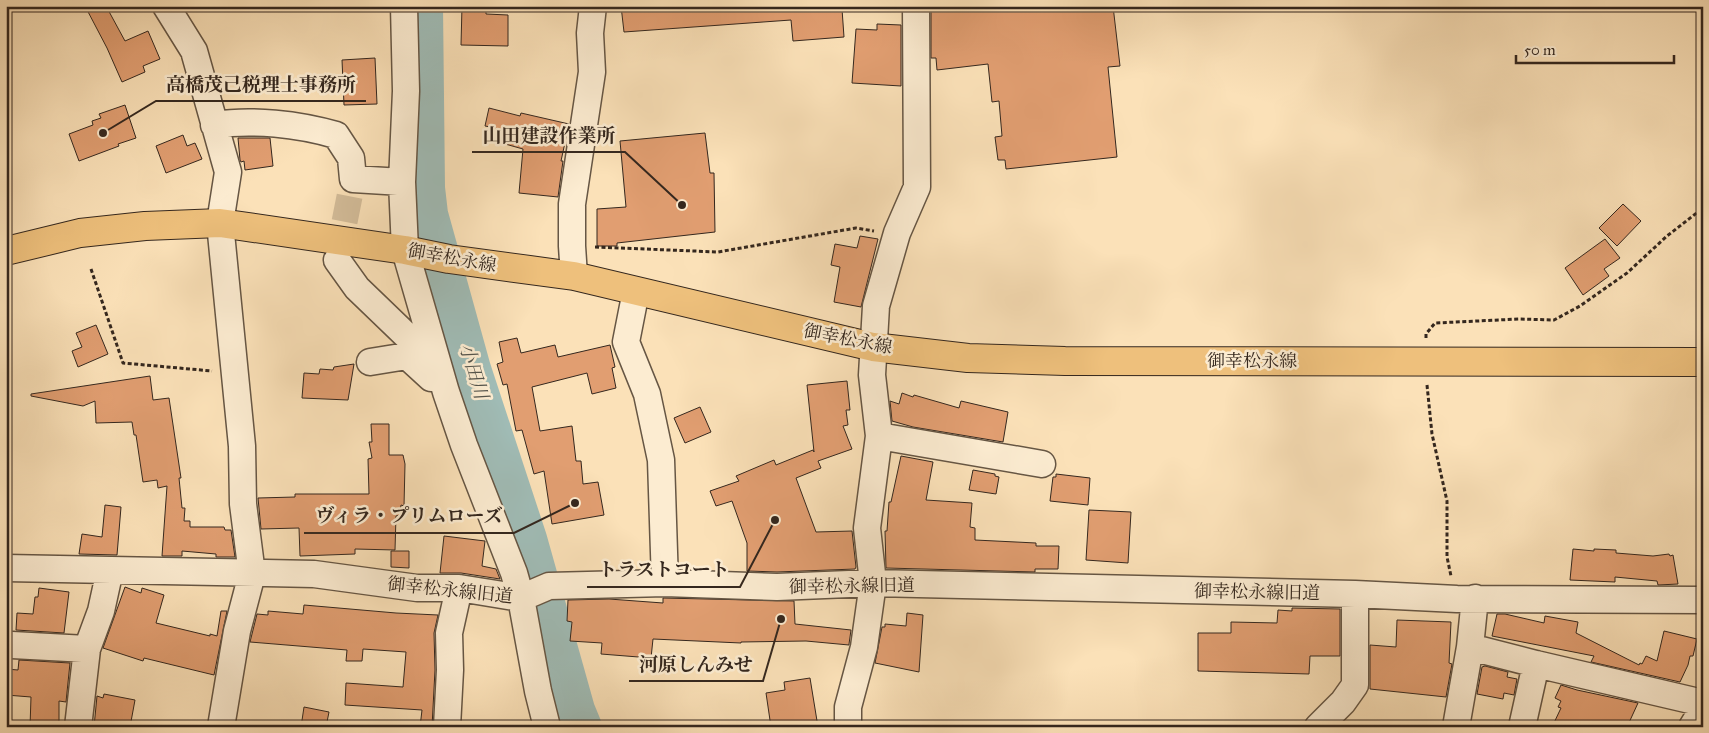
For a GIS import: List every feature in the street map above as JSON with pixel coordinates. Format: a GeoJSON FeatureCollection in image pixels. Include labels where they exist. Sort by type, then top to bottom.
{"type":"FeatureCollection","features":[{"type":"Feature","properties":{"kind":"main road","name":"御幸松永線"},"geometry":{"type":"LineString","coordinates":[[6,251],[80,233],[146,226],[220,222],[412,251],[449,259],[574,276],[873,347],[968,358],[1065,361],[1703,362]]}},
{"type":"Feature","properties":{"kind":"street"},"geometry":{"type":"LineString","coordinates":[[166,6],[194,51],[228,172],[220,222],[242,446],[243,504],[252,574],[237,631],[221,727]]}},
{"type":"Feature","properties":{"kind":"street"},"geometry":{"type":"LineString","coordinates":[[404,6],[406,91],[402,182],[412,251],[446,392],[464,445],[514,573],[532,593],[538,691],[547,727]]}},
{"type":"Feature","properties":{"kind":"street"},"geometry":{"type":"LineString","coordinates":[[574,276],[572,204],[592,72],[590,33],[593,6]]}},
{"type":"Feature","properties":{"kind":"street"},"geometry":{"type":"LineString","coordinates":[[848,727],[848,707],[864,647],[873,583],[867,528],[879,436],[872,375],[876,306],[896,234],[917,187],[916,6]]}},
{"type":"Feature","properties":{"kind":"street"},"geometry":{"type":"LineString","coordinates":[[214,125],[234,122],[310,128],[336,135],[351,158],[353,179],[402,182]]}},
{"type":"Feature","properties":{"kind":"street"},"geometry":{"type":"LineString","coordinates":[[337,260],[356,288],[440,367]]}},
{"type":"Feature","properties":{"kind":"street"},"geometry":{"type":"LineString","coordinates":[[636,291],[626,342],[647,394],[661,460],[665,583]]}},
{"type":"Feature","properties":{"kind":"street"},"geometry":{"type":"LineString","coordinates":[[370,362],[407,356],[446,392]]}},
{"type":"Feature","properties":{"kind":"street"},"geometry":{"type":"LineString","coordinates":[[879,436],[1042,464]]}},
{"type":"Feature","properties":{"kind":"street","name":"御幸松永線旧道"},"geometry":{"type":"LineString","coordinates":[[6,568],[314,574],[417,588],[459,588],[532,593],[665,583],[777,587],[873,583],[1475,598],[1703,600]]}},
{"type":"Feature","properties":{"kind":"street"},"geometry":{"type":"LineString","coordinates":[[78,727],[87,650],[101,611],[110,570]]}},
{"type":"Feature","properties":{"kind":"street"},"geometry":{"type":"LineString","coordinates":[[447,727],[450,670],[449,633],[459,588]]}},
{"type":"Feature","properties":{"kind":"street"},"geometry":{"type":"LineString","coordinates":[[1318,727],[1343,702],[1354,686],[1355,594]]}},
{"type":"Feature","properties":{"kind":"street"},"geometry":{"type":"LineString","coordinates":[[1456,727],[1470,647],[1475,598]]}},
{"type":"Feature","properties":{"kind":"street"},"geometry":{"type":"LineString","coordinates":[[12,645],[87,650]]}},
{"type":"Feature","properties":{"kind":"street"},"geometry":{"type":"LineString","coordinates":[[1470,647],[1703,703]]}},
{"type":"Feature","properties":{"kind":"street"},"geometry":{"type":"LineString","coordinates":[[1522,727],[1536,664]]}},
{"type":"Feature","properties":{"kind":"street"},"geometry":{"type":"LineString","coordinates":[[1692,727],[1703,709]]}},
{"type":"Feature","properties":{"kind":"path"},"geometry":{"type":"LineString","coordinates":[[572,246],[718,252],[856,228],[896,234]]}},
{"type":"Feature","properties":{"kind":"path"},"geometry":{"type":"LineString","coordinates":[[92,269],[123,363],[235,374]]}},
{"type":"Feature","properties":{"kind":"building"},"geometry":{"type":"Polygon","coordinates":[[[85,6],[106,6],[125,41],[148,31],[160,59],[143,66],[145,72],[122,82],[85,6]]]}},
{"type":"Feature","properties":{"kind":"building"},"geometry":{"type":"Polygon","coordinates":[[[462,6],[486,6],[486,14],[508,15],[508,46],[461,45],[462,6]]]}},
{"type":"Feature","properties":{"kind":"building"},"geometry":{"type":"Polygon","coordinates":[[[621,6],[805,6],[805,8],[825,7],[825,10],[842,9],[844,37],[793,41],[791,20],[624,32],[621,6]]]}},
{"type":"Feature","properties":{"kind":"building"},"geometry":{"type":"Polygon","coordinates":[[[931,6],[1113,6],[1120,66],[1108,67],[1117,157],[1006,169],[1005,160],[998,160],[995,137],[1002,136],[999,101],[992,102],[988,64],[937,70],[936,58],[931,58],[931,6]]]}},
{"type":"Feature","properties":{"kind":"building"},"geometry":{"type":"Polygon","coordinates":[[[877,24],[901,25],[901,86],[852,83],[856,29],[877,30],[877,24]]]}},
{"type":"Feature","properties":{"kind":"building"},"geometry":{"type":"Polygon","coordinates":[[[375,58],[377,104],[344,105],[342,60],[375,58]]]}},
{"type":"Feature","properties":{"kind":"building"},"geometry":{"type":"Polygon","coordinates":[[[125,105],[136,138],[79,161],[69,134],[93,125],[92,121],[101,118],[99,114],[125,105]]]}},
{"type":"Feature","properties":{"kind":"building"},"geometry":{"type":"Polygon","coordinates":[[[489,108],[520,116],[521,113],[569,124],[561,161],[563,161],[558,197],[519,193],[523,149],[493,139],[496,128],[485,126],[489,108]]]}},
{"type":"Feature","properties":{"kind":"building"},"geometry":{"type":"Polygon","coordinates":[[[705,133],[710,173],[714,173],[715,232],[617,243],[617,246],[597,246],[597,209],[626,207],[620,141],[705,133]]]}},
{"type":"Feature","properties":{"kind":"building"},"geometry":{"type":"Polygon","coordinates":[[[183,135],[187,146],[195,143],[202,159],[166,173],[156,146],[183,135]]]}},
{"type":"Feature","properties":{"kind":"building"},"geometry":{"type":"Polygon","coordinates":[[[238,138],[270,138],[273,166],[245,170],[244,161],[241,162],[240,160],[238,138]]]}},
{"type":"Feature","properties":{"kind":"building"},"geometry":{"type":"Polygon","coordinates":[[[1623,204],[1641,221],[1617,246],[1599,228],[1623,204]]]}},
{"type":"Feature","properties":{"kind":"building"},"geometry":{"type":"Polygon","coordinates":[[[860,236],[878,239],[861,307],[834,302],[840,267],[831,265],[835,244],[857,248],[860,236]]]}},
{"type":"Feature","properties":{"kind":"building"},"geometry":{"type":"Polygon","coordinates":[[[1605,239],[1620,258],[1604,269],[1609,276],[1583,295],[1565,268],[1605,239]]]}},
{"type":"Feature","properties":{"kind":"building"},"geometry":{"type":"Polygon","coordinates":[[[96,325],[108,354],[78,367],[72,351],[82,347],[76,333],[96,325]]]}},
{"type":"Feature","properties":{"kind":"building"},"geometry":{"type":"Polygon","coordinates":[[[517,338],[521,353],[555,345],[558,357],[610,345],[615,367],[612,368],[616,388],[592,394],[587,373],[532,387],[540,431],[572,426],[576,461],[581,461],[583,484],[598,482],[604,515],[552,524],[544,471],[534,474],[522,430],[516,431],[507,384],[503,385],[497,364],[503,362],[499,342],[517,338]]]}},
{"type":"Feature","properties":{"kind":"building"},"geometry":{"type":"Polygon","coordinates":[[[354,364],[348,400],[302,398],[304,373],[319,374],[320,369],[333,370],[334,367],[354,364]]]}},
{"type":"Feature","properties":{"kind":"building"},"geometry":{"type":"Polygon","coordinates":[[[150,376],[153,400],[169,398],[181,478],[179,478],[182,508],[185,508],[184,521],[190,521],[190,527],[224,527],[225,530],[231,530],[235,557],[216,557],[216,554],[182,551],[182,556],[162,556],[167,486],[158,488],[157,480],[143,482],[136,435],[134,435],[132,422],[96,423],[95,401],[83,406],[31,396],[31,394],[150,376]]]}},
{"type":"Feature","properties":{"kind":"building"},"geometry":{"type":"Polygon","coordinates":[[[847,381],[850,410],[846,410],[848,425],[843,426],[852,449],[818,461],[821,468],[796,478],[816,532],[852,531],[855,569],[777,572],[747,571],[747,543],[732,501],[716,506],[710,491],[739,481],[736,476],[774,460],[776,465],[813,450],[814,452],[807,385],[847,381]]]}},
{"type":"Feature","properties":{"kind":"building"},"geometry":{"type":"Polygon","coordinates":[[[902,393],[959,408],[961,401],[1008,412],[1003,442],[913,427],[892,421],[890,401],[899,404],[902,393]]]}},
{"type":"Feature","properties":{"kind":"building"},"geometry":{"type":"Polygon","coordinates":[[[700,407],[711,432],[685,443],[674,418],[700,407]]]}},
{"type":"Feature","properties":{"kind":"building"},"geometry":{"type":"Polygon","coordinates":[[[371,424],[389,424],[389,455],[403,455],[405,464],[404,506],[401,505],[400,515],[396,516],[395,550],[355,549],[355,554],[300,556],[299,528],[261,529],[258,498],[295,497],[295,494],[369,494],[368,459],[372,458],[369,442],[372,442],[371,424]]]}},
{"type":"Feature","properties":{"kind":"building"},"geometry":{"type":"Polygon","coordinates":[[[901,456],[933,462],[926,500],[972,503],[970,527],[975,528],[975,540],[1036,543],[1036,546],[1059,546],[1058,569],[1035,569],[1035,572],[886,568],[885,531],[887,531],[889,502],[891,502],[901,456]]]}},
{"type":"Feature","properties":{"kind":"building"},"geometry":{"type":"Polygon","coordinates":[[[973,470],[995,474],[995,476],[999,477],[996,494],[969,490],[973,470]]]}},
{"type":"Feature","properties":{"kind":"building"},"geometry":{"type":"Polygon","coordinates":[[[1056,474],[1090,478],[1088,505],[1050,501],[1053,477],[1056,477],[1056,474]]]}},
{"type":"Feature","properties":{"kind":"building"},"geometry":{"type":"Polygon","coordinates":[[[105,505],[121,507],[117,555],[79,554],[82,534],[102,537],[105,505]]]}},
{"type":"Feature","properties":{"kind":"building"},"geometry":{"type":"Polygon","coordinates":[[[1089,510],[1131,512],[1128,563],[1086,560],[1089,510]]]}},
{"type":"Feature","properties":{"kind":"building"},"geometry":{"type":"Polygon","coordinates":[[[444,536],[485,541],[482,566],[496,569],[500,579],[461,573],[440,573],[444,536]]]}},
{"type":"Feature","properties":{"kind":"building"},"geometry":{"type":"Polygon","coordinates":[[[1573,549],[1594,551],[1594,549],[1616,550],[1616,553],[1653,556],[1673,555],[1678,584],[1658,585],[1657,581],[1615,577],[1615,582],[1570,580],[1573,549]]]}},
{"type":"Feature","properties":{"kind":"building"},"geometry":{"type":"Polygon","coordinates":[[[391,551],[409,551],[409,568],[391,567],[391,551]]]}},
{"type":"Feature","properties":{"kind":"building"},"geometry":{"type":"Polygon","coordinates":[[[125,587],[141,593],[142,588],[164,595],[156,623],[210,636],[210,634],[217,636],[221,611],[227,611],[214,675],[144,658],[143,661],[103,648],[125,587]]]}},
{"type":"Feature","properties":{"kind":"building"},"geometry":{"type":"Polygon","coordinates":[[[39,588],[69,592],[64,633],[16,630],[17,613],[33,614],[35,597],[38,597],[39,588]]]}},
{"type":"Feature","properties":{"kind":"building"},"geometry":{"type":"Polygon","coordinates":[[[663,598],[794,601],[795,624],[851,630],[849,645],[806,641],[741,643],[653,639],[651,658],[601,654],[602,643],[570,641],[572,622],[567,621],[568,600],[609,599],[663,603],[663,598]]]}},
{"type":"Feature","properties":{"kind":"building"},"geometry":{"type":"Polygon","coordinates":[[[304,605],[438,615],[434,633],[435,670],[432,727],[420,727],[422,710],[345,705],[346,683],[403,687],[406,652],[363,649],[362,661],[346,661],[347,650],[250,642],[257,614],[268,615],[268,611],[303,614],[304,605]]]}},
{"type":"Feature","properties":{"kind":"building"},"geometry":{"type":"Polygon","coordinates":[[[1292,608],[1340,609],[1340,656],[1310,656],[1309,674],[1198,671],[1198,633],[1231,633],[1231,622],[1277,623],[1278,610],[1292,611],[1292,608]]]}},
{"type":"Feature","properties":{"kind":"building"},"geometry":{"type":"Polygon","coordinates":[[[907,613],[923,615],[919,672],[875,663],[882,627],[885,627],[885,624],[906,626],[907,613]]]}},
{"type":"Feature","properties":{"kind":"building"},"geometry":{"type":"Polygon","coordinates":[[[1497,614],[1505,614],[1544,623],[1545,616],[1578,622],[1576,633],[1639,665],[1640,663],[1642,664],[1646,656],[1657,661],[1664,631],[1697,639],[1693,656],[1690,656],[1680,682],[1591,662],[1594,656],[1492,636],[1497,614]]]}},
{"type":"Feature","properties":{"kind":"building"},"geometry":{"type":"Polygon","coordinates":[[[1397,620],[1451,622],[1449,663],[1452,664],[1446,697],[1370,689],[1370,645],[1396,647],[1397,620]]]}},
{"type":"Feature","properties":{"kind":"building"},"geometry":{"type":"Polygon","coordinates":[[[19,660],[70,663],[66,702],[59,701],[59,727],[30,727],[31,697],[6,695],[6,669],[18,670],[19,660]]]}},
{"type":"Feature","properties":{"kind":"building"},"geometry":{"type":"Polygon","coordinates":[[[1485,666],[1508,672],[1507,677],[1517,679],[1514,695],[1504,693],[1503,699],[1477,694],[1482,667],[1485,666]]]}},
{"type":"Feature","properties":{"kind":"building"},"geometry":{"type":"Polygon","coordinates":[[[810,678],[818,727],[771,727],[766,693],[785,690],[784,682],[810,678]]]}},
{"type":"Feature","properties":{"kind":"building"},"geometry":{"type":"Polygon","coordinates":[[[1561,685],[1638,703],[1627,727],[1552,727],[1561,708],[1558,707],[1561,701],[1555,698],[1561,685]]]}},
{"type":"Feature","properties":{"kind":"building"},"geometry":{"type":"Polygon","coordinates":[[[104,694],[135,700],[130,727],[94,727],[97,696],[103,698],[104,694]]]}},
{"type":"Feature","properties":{"kind":"building"},"geometry":{"type":"Polygon","coordinates":[[[304,707],[329,712],[326,727],[301,727],[304,707]]]}},
{"type":"Feature","properties":{"kind":"waterway","name":"小田川"},"geometry":{"type":"LineString","coordinates":[[424,6],[426,188],[429,214],[472,369],[528,539],[576,710],[583,727]]}},
{"type":"Feature","properties":{"kind":"tunnel"},"geometry":{"type":"LineString","coordinates":[[337,260],[353,179]]}},
{"type":"Feature","properties":{"kind":"place","name":"高橋茂己税理士事務所"},"geometry":{"type":"Point","coordinates":[103,133]}},
{"type":"Feature","properties":{"kind":"place","name":"山田建設作業所"},"geometry":{"type":"Point","coordinates":[682,205]}},
{"type":"Feature","properties":{"kind":"place","name":"ヴィラ・プリムローズ"},"geometry":{"type":"Point","coordinates":[575,503]}},
{"type":"Feature","properties":{"kind":"place","name":"トラストコート"},"geometry":{"type":"Point","coordinates":[775,520]}},
{"type":"Feature","properties":{"kind":"place","name":"河原しんみせ"},"geometry":{"type":"Point","coordinates":[781,619]}}]}
